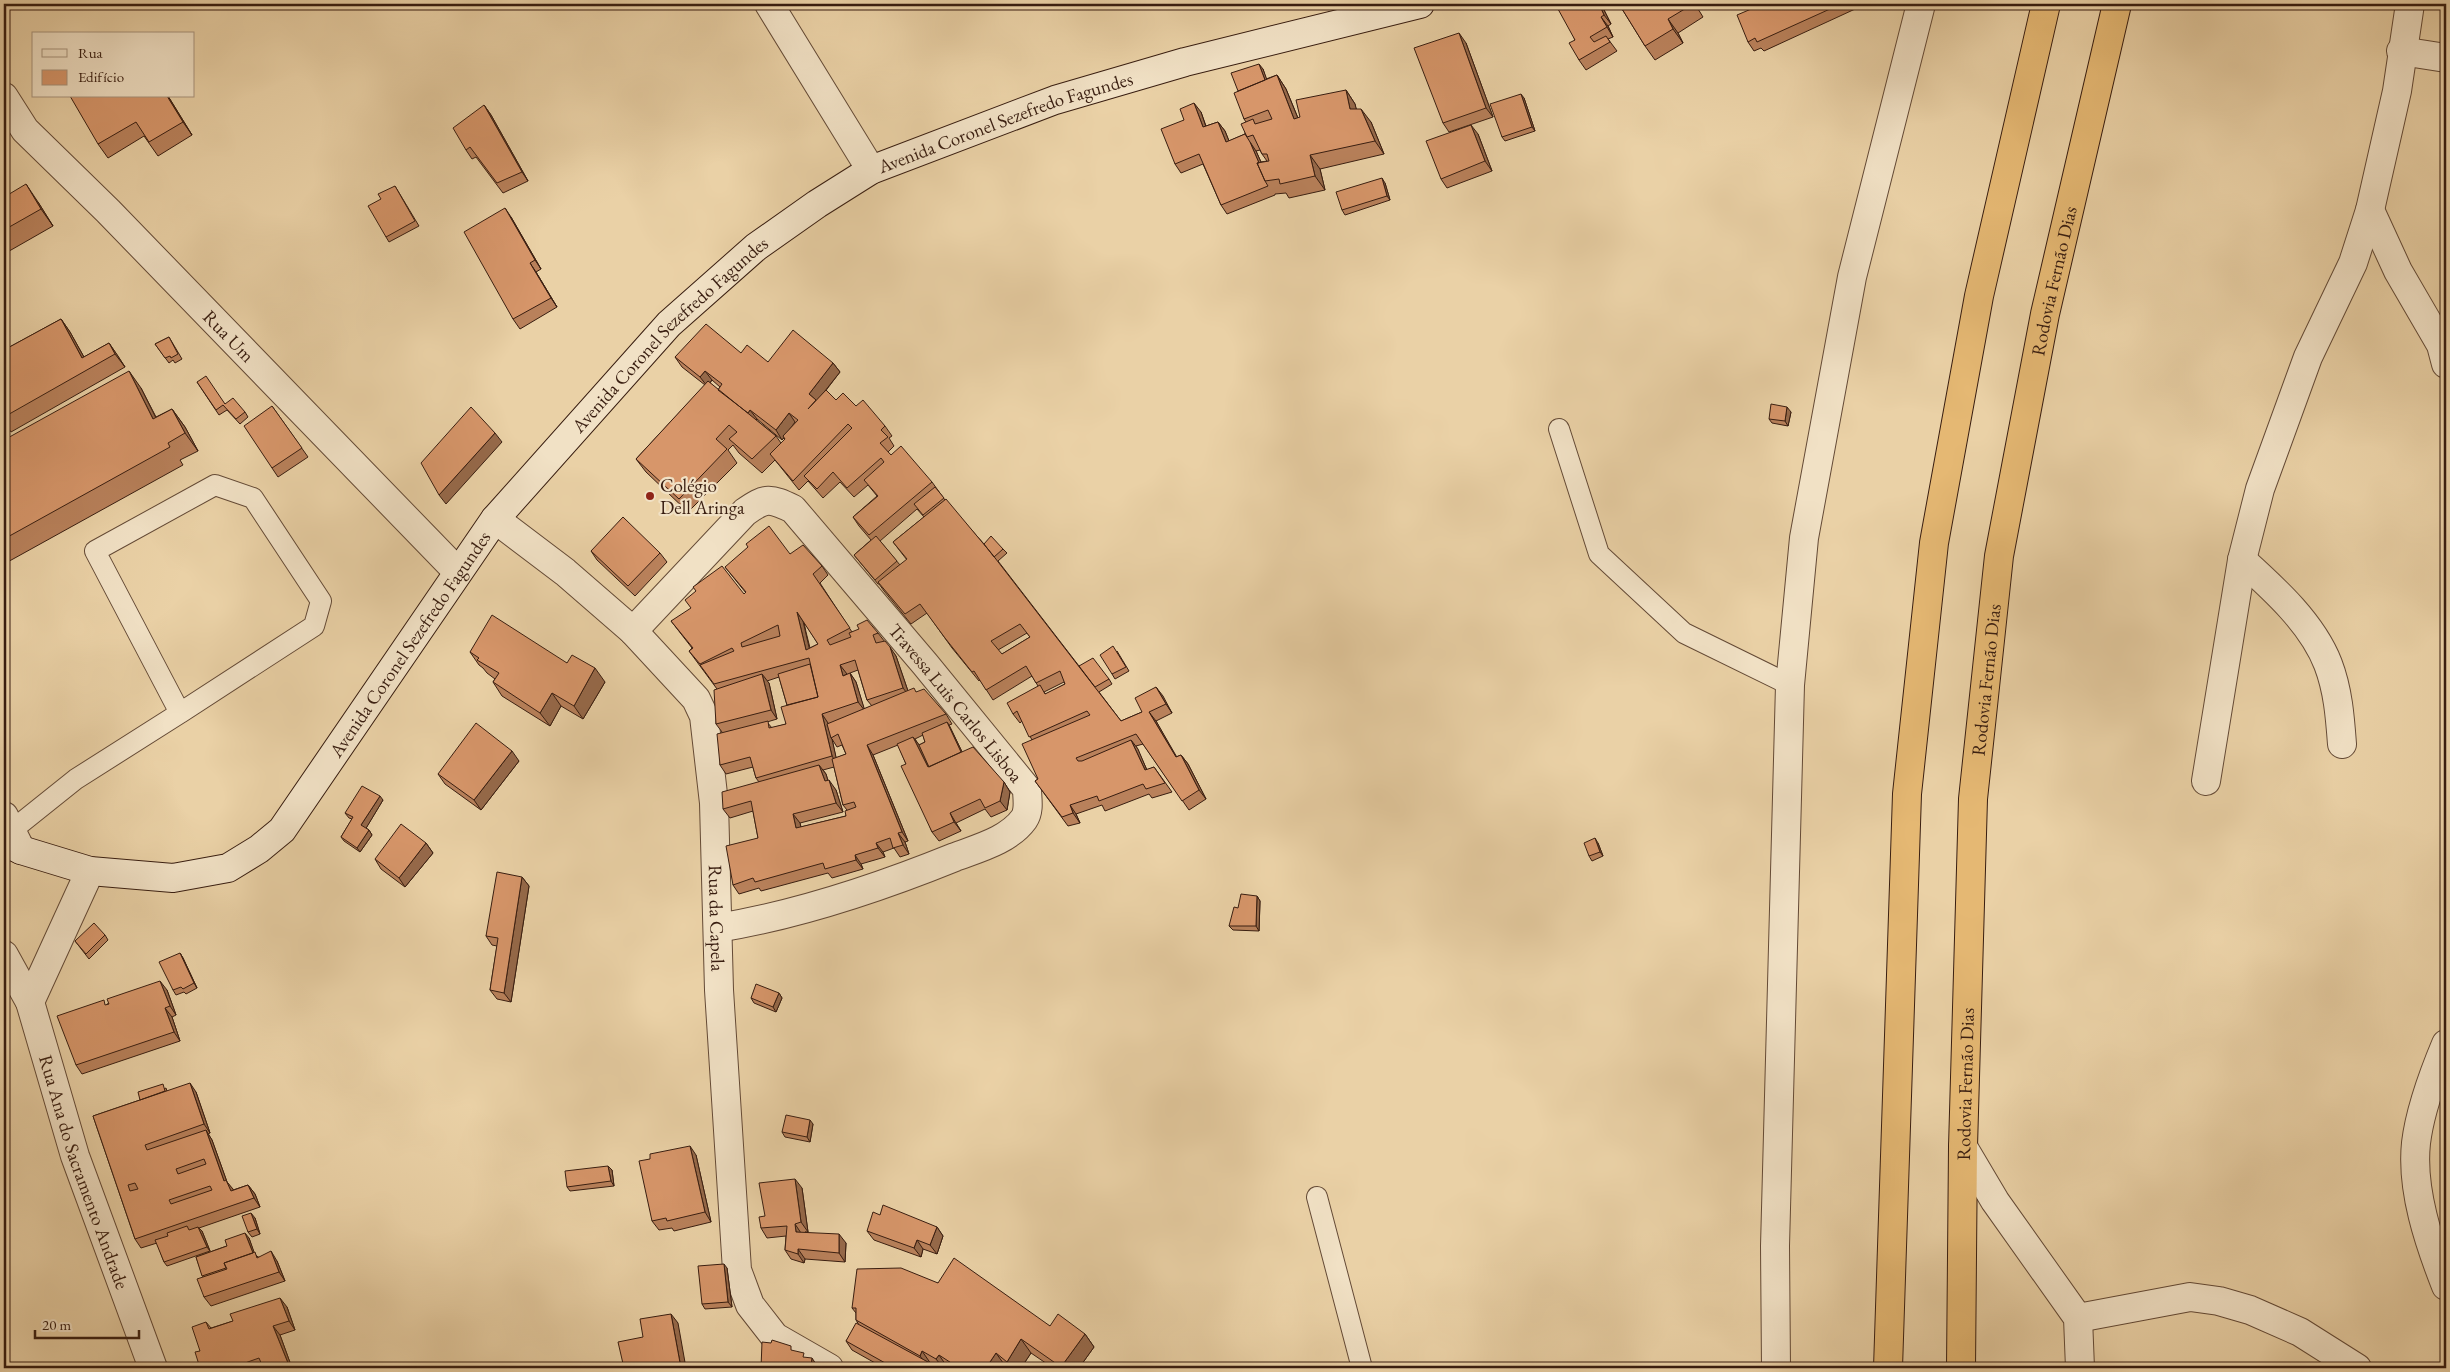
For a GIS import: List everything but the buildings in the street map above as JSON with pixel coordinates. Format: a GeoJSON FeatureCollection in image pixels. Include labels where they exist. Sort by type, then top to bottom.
{"type":"FeatureCollection","features":[{"type":"Feature","properties":{"kind":"highway"},"geometry":{"type":"LineString","coordinates":[[1888,1368],[1907,794],[1933,553],[1979,296],[2046,4]]}},
{"type":"Feature","properties":{"kind":"highway","name":"Rodovia Fernão Dias"},"geometry":{"type":"LineString","coordinates":[[1961,1368],[1963,1146],[1973,799],[1999,556],[2045,314],[2118,4]]}},
{"type":"Feature","properties":{"kind":"street"},"geometry":{"type":"LineString","coordinates":[[769,4],[871,170]]}},
{"type":"Feature","properties":{"kind":"street","name":"Avenida Coronel Sezefredo Fagundes"},"geometry":{"type":"LineString","coordinates":[[10,835],[90,871],[173,878],[228,868],[259,850],[282,830],[457,571],[495,519],[669,324],[756,247],[817,204],[871,170],[1055,100],[1185,62],[1420,4]]}},
{"type":"Feature","properties":{"kind":"street"},"geometry":{"type":"LineString","coordinates":[[1776,1368],[1775,1246],[1790,685],[1804,538],[1850,287],[1921,4]]}},
{"type":"Feature","properties":{"kind":"street"},"geometry":{"type":"LineString","coordinates":[[2206,781],[2242,560],[2260,489],[2308,357],[2353,262],[2370,210],[2397,91],[2401,50],[2410,4]]}},
{"type":"Feature","properties":{"kind":"street"},"geometry":{"type":"LineString","coordinates":[[2401,50],[2446,58]]}},
{"type":"Feature","properties":{"kind":"street","name":"Rua Um"},"geometry":{"type":"LineString","coordinates":[[4,97],[25,130],[108,211],[457,571]]}},
{"type":"Feature","properties":{"kind":"street"},"geometry":{"type":"LineString","coordinates":[[2370,210],[2398,271],[2444,351]]}},
{"type":"Feature","properties":{"kind":"street","name":"Travessa Luis Carlos Lisboa"},"geometry":{"type":"LineString","coordinates":[[633,631],[745,512],[761,501],[774,500],[794,509],[925,664],[1027,789],[1028,810],[1024,819],[1002,838],[899,880],[751,922],[718,928]]}},
{"type":"Feature","properties":{"kind":"street","name":"Rua da Capela"},"geometry":{"type":"LineString","coordinates":[[495,519],[565,572],[633,631],[696,699],[704,716],[714,803],[726,1118],[737,1270],[750,1305],[775,1337],[829,1368]]}},
{"type":"Feature","properties":{"kind":"street"},"geometry":{"type":"LineString","coordinates":[[2242,560],[2289,607],[2312,634],[2324,656],[2339,703],[2342,744]]}},
{"type":"Feature","properties":{"kind":"street"},"geometry":{"type":"LineString","coordinates":[[30,1002],[90,871]]}},
{"type":"Feature","properties":{"kind":"street"},"geometry":{"type":"LineString","coordinates":[[4,955],[30,1002]]}},
{"type":"Feature","properties":{"kind":"street","name":"Rua Ana do Sacramento Andrade"},"geometry":{"type":"LineString","coordinates":[[30,1002],[75,1156],[153,1368]]}},
{"type":"Feature","properties":{"kind":"street"},"geometry":{"type":"LineString","coordinates":[[2446,1044],[2425,1104],[2416,1144],[2419,1202],[2436,1260],[2446,1286]]}},
{"type":"Feature","properties":{"kind":"street"},"geometry":{"type":"LineString","coordinates":[[1963,1146],[1995,1201],[2078,1318],[2080,1368]]}},
{"type":"Feature","properties":{"kind":"street"},"geometry":{"type":"LineString","coordinates":[[2078,1318],[2190,1297],[2219,1301],[2250,1310],[2300,1332],[2357,1368]]}},
{"type":"Feature","properties":{"kind":"lane"},"geometry":{"type":"LineString","coordinates":[[1559,428],[1599,554],[1684,633],[1790,685]]}},
{"type":"Feature","properties":{"kind":"lane"},"geometry":{"type":"LineString","coordinates":[[10,835],[76,779],[180,713],[314,626],[321,601],[253,498],[215,485],[95,551],[180,713]]}},
{"type":"Feature","properties":{"kind":"lane"},"geometry":{"type":"LineString","coordinates":[[1317,1196],[1362,1368]]}},
{"type":"Feature","properties":{"kind":"place","name":"Colégio Dell Aringa"},"geometry":{"type":"Point","coordinates":[650,496]}}]}
